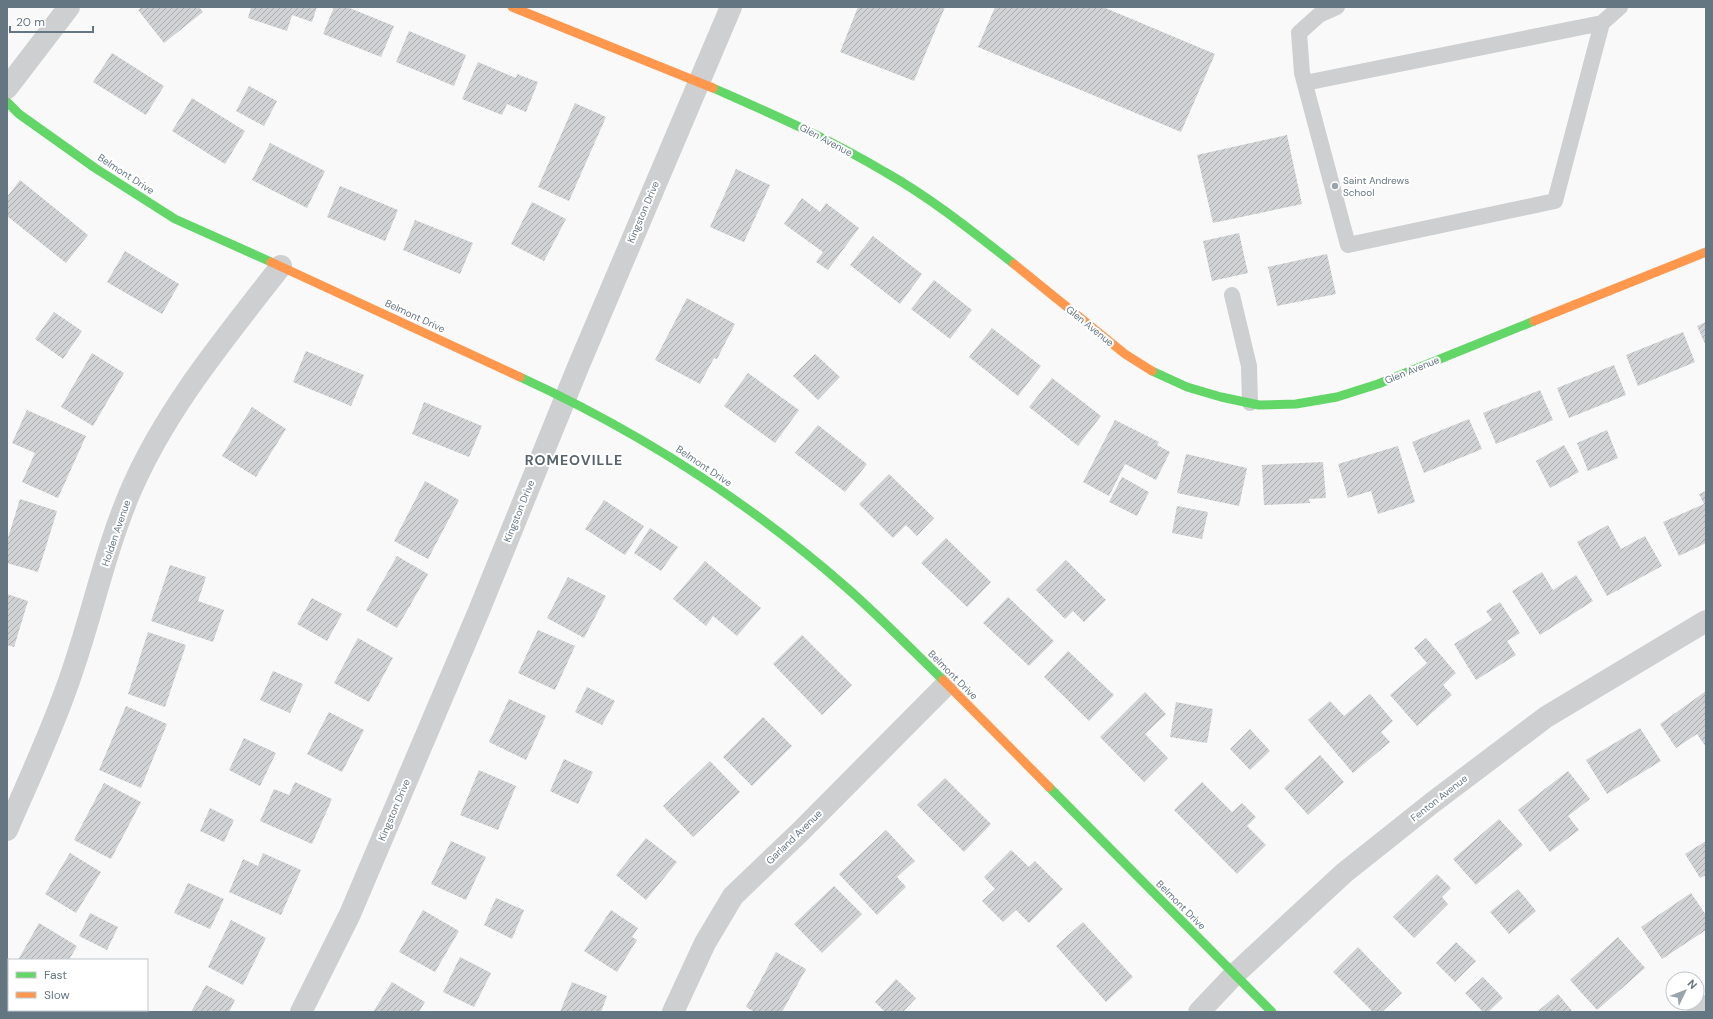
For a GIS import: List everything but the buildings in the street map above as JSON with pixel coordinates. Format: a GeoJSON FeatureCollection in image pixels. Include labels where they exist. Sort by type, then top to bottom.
{"type":"FeatureCollection","features":[{"type":"Feature","properties":{"kind":"street"},"geometry":{"type":"LineString","coordinates":[[7,88],[69,7]]}},
{"type":"Feature","properties":{"kind":"street","name":"Glen Avenue"},"geometry":{"type":"LineString","coordinates":[[512,7],[807,128],[886,172],[942,209],[1013,263],[1125,354],[1156,374],[1187,387],[1221,397],[1259,405],[1296,404],[1337,397],[1378,384],[1706,252]]}},
{"type":"Feature","properties":{"kind":"street","name":"Kingston Drive"},"geometry":{"type":"LineString","coordinates":[[300,1012],[350,914],[478,612],[564,400],[731,7]]}},
{"type":"Feature","properties":{"kind":"street","name":"Belmont Drive"},"geometry":{"type":"LineString","coordinates":[[7,102],[19,114],[95,168],[175,219],[281,266],[531,382],[662,450],[763,520],[847,588],[947,684],[1272,1012]]}},
{"type":"Feature","properties":{"kind":"street","name":"Holden Avenue"},"geometry":{"type":"LineString","coordinates":[[7,830],[66,692],[115,532],[131,490],[158,435],[185,393],[211,355],[281,266]]}},
{"type":"Feature","properties":{"kind":"street","name":"Fenton Avenue"},"geometry":{"type":"LineString","coordinates":[[1199,1012],[1235,974],[1344,873],[1432,803],[1546,717],[1706,621]]}},
{"type":"Feature","properties":{"kind":"street","name":"Garland Avenue"},"geometry":{"type":"LineString","coordinates":[[673,1012],[706,943],[733,896],[800,832],[947,684]]}},
{"type":"Feature","properties":{"kind":"street"},"geometry":{"type":"LineString","coordinates":[[1698,1012],[1706,1006]]}},
{"type":"Feature","properties":{"kind":"lane"},"geometry":{"type":"LineString","coordinates":[[1336,7],[1319,15],[1300,33],[1302,73],[1348,245],[1555,201],[1602,23]]}},
{"type":"Feature","properties":{"kind":"lane"},"geometry":{"type":"LineString","coordinates":[[1305,83],[1602,23],[1620,7]]}},
{"type":"Feature","properties":{"kind":"lane"},"geometry":{"type":"LineString","coordinates":[[1232,295],[1249,366],[1250,403]]}},
{"type":"Feature","properties":{"kind":"traffic: fast"},"geometry":{"type":"LineString","coordinates":[[713,88],[779,117],[885,172],[935,204],[1014,264]]}},
{"type":"Feature","properties":{"kind":"traffic: fast"},"geometry":{"type":"LineString","coordinates":[[7,102],[19,114],[95,168],[175,219],[271,262]]}},
{"type":"Feature","properties":{"kind":"traffic: fast"},"geometry":{"type":"LineString","coordinates":[[1152,371],[1187,387],[1221,397],[1259,405],[1296,404],[1337,397],[1378,384],[1534,321]]}},
{"type":"Feature","properties":{"kind":"traffic: fast"},"geometry":{"type":"LineString","coordinates":[[520,377],[607,421],[691,470],[732,498],[810,556],[847,588],[943,680]]}},
{"type":"Feature","properties":{"kind":"traffic: fast"},"geometry":{"type":"LineString","coordinates":[[1049,787],[1272,1012]]}},
{"type":"Feature","properties":{"kind":"traffic: slow"},"geometry":{"type":"LineString","coordinates":[[512,7],[713,88]]}},
{"type":"Feature","properties":{"kind":"traffic: slow"},"geometry":{"type":"LineString","coordinates":[[1534,321],[1706,252]]}},
{"type":"Feature","properties":{"kind":"traffic: slow"},"geometry":{"type":"LineString","coordinates":[[271,262],[520,377]]}},
{"type":"Feature","properties":{"kind":"traffic: slow"},"geometry":{"type":"LineString","coordinates":[[1014,264],[1125,354],[1152,371]]}},
{"type":"Feature","properties":{"kind":"traffic: slow"},"geometry":{"type":"LineString","coordinates":[[943,680],[1049,787]]}},
{"type":"Feature","properties":{"kind":"place","name":"Saint Andrews School"},"geometry":{"type":"Point","coordinates":[1335,186]}},
{"type":"Feature","properties":{"kind":"district","name":"ROMEOVILLE"},"geometry":{"type":"Point","coordinates":[574,460]}}]}
